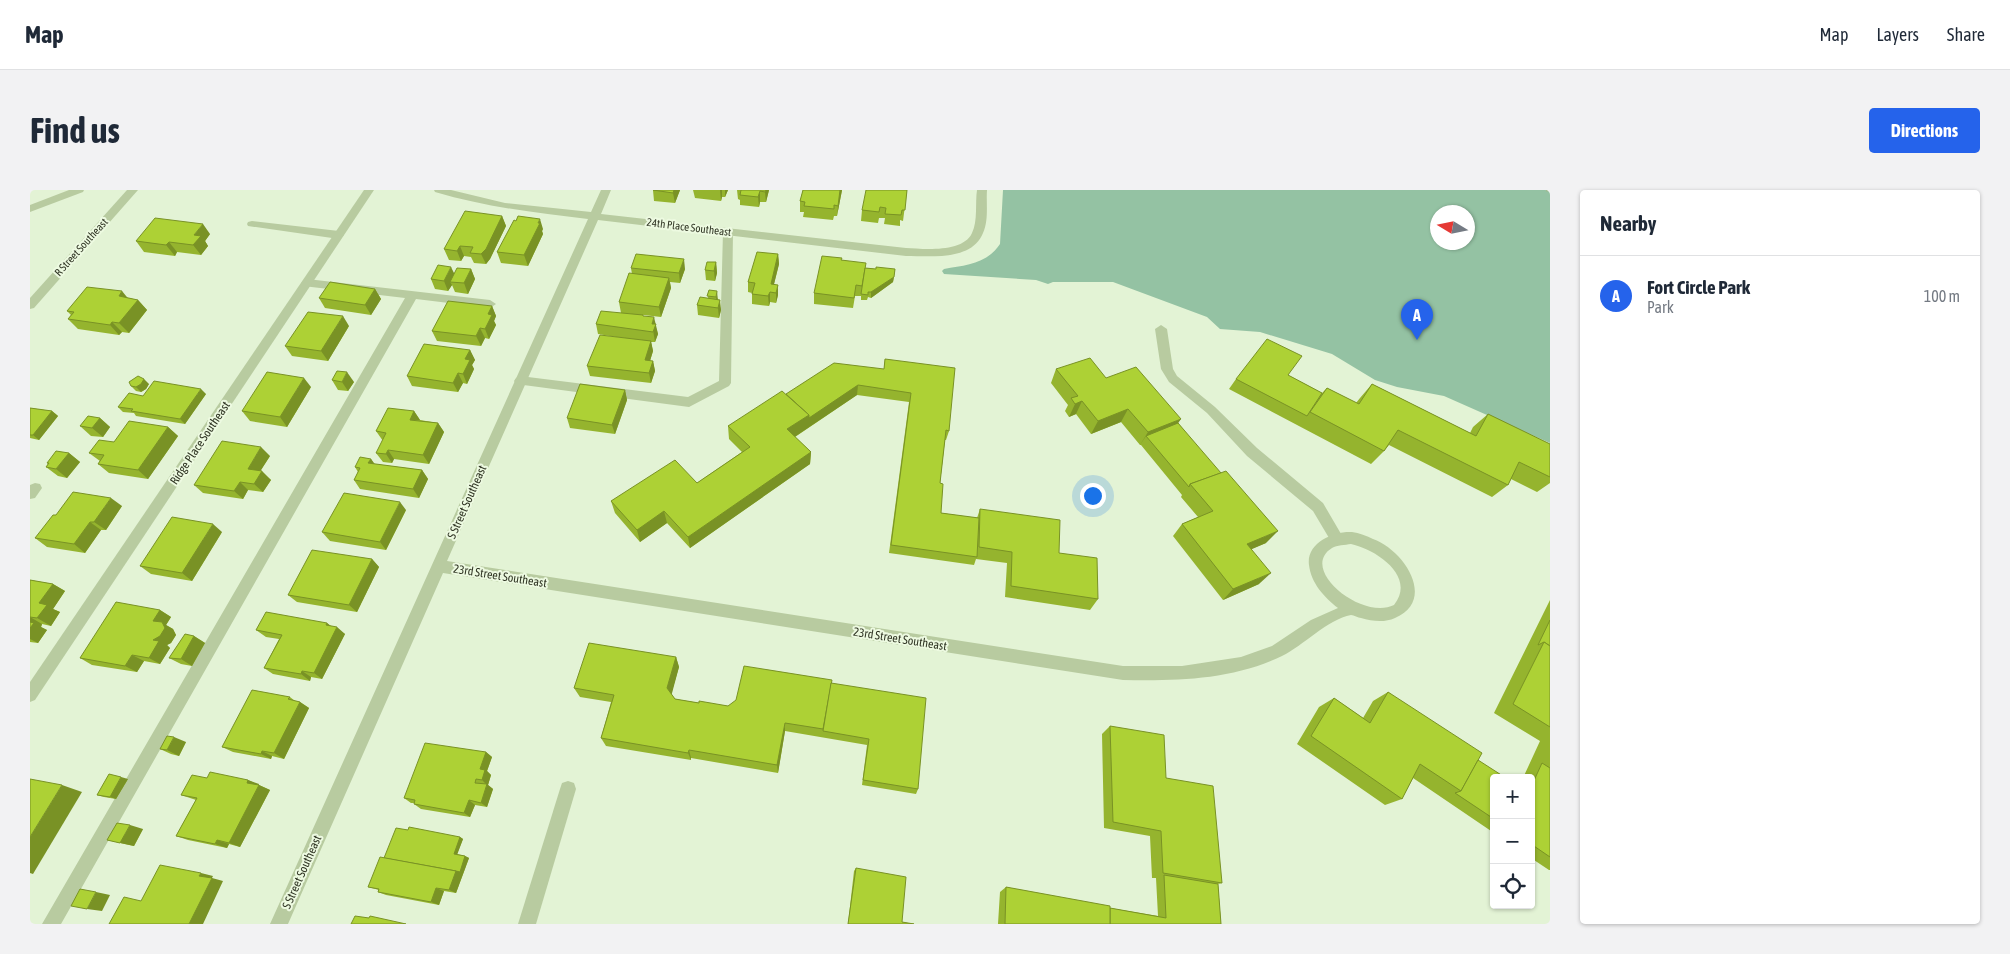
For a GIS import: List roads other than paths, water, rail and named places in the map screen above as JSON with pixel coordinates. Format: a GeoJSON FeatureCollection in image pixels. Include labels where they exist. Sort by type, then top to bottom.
{"type":"FeatureCollection","features":[{"type":"Feature","properties":{"kind":"street"},"geometry":{"type":"LineString","coordinates":[[30,209],[79,190]]}},
{"type":"Feature","properties":{"kind":"street","name":"R Street Southeast"},"geometry":{"type":"LineString","coordinates":[[30,305],[133,190]]}},
{"type":"Feature","properties":{"kind":"street","name":"Ridge Place Southeast"},"geometry":{"type":"LineString","coordinates":[[30,695],[369,190]]}},
{"type":"Feature","properties":{"kind":"street","name":"24th Place Southeast"},"geometry":{"type":"LineString","coordinates":[[439,190],[505,206],[906,252],[942,252],[966,246],[978,234],[982,190]]}},
{"type":"Feature","properties":{"kind":"street","name":"S Street Southeast"},"geometry":{"type":"LineString","coordinates":[[279,924],[606,190]]}},
{"type":"Feature","properties":{"kind":"street"},"geometry":{"type":"LineString","coordinates":[[252,224],[339,235]]}},
{"type":"Feature","properties":{"kind":"street"},"geometry":{"type":"LineString","coordinates":[[520,381],[689,402],[725,383],[728,232]]}},
{"type":"Feature","properties":{"kind":"street"},"geometry":{"type":"LineString","coordinates":[[51,924],[412,296],[490,304]]}},
{"type":"Feature","properties":{"kind":"street"},"geometry":{"type":"LineString","coordinates":[[1161,329],[1167,368],[1174,378],[1211,410],[1252,452],[1318,507],[1337,539]]}},
{"type":"Feature","properties":{"kind":"street"},"geometry":{"type":"LineString","coordinates":[[1351,538],[1366,541],[1380,548],[1392,558],[1402,570],[1407,582],[1407,594],[1403,604],[1394,612],[1373,614],[1350,609],[1330,594],[1317,575],[1315,562],[1318,552],[1326,543],[1337,539],[1351,538]]}},
{"type":"Feature","properties":{"kind":"street","name":"23rd Street Southeast"},"geometry":{"type":"LineString","coordinates":[[438,566],[1123,673],[1188,672],[1245,662],[1276,652],[1316,625],[1350,609]]}},
{"type":"Feature","properties":{"kind":"street"},"geometry":{"type":"LineString","coordinates":[[527,924],[568,789]]}},
{"type":"Feature","properties":{"kind":"lane"},"geometry":{"type":"LineString","coordinates":[[307,283],[412,296]]}},
{"type":"Feature","properties":{"kind":"place","name":"Fort Circle Park"},"geometry":{"type":"Point","coordinates":[1417,340]}}]}
